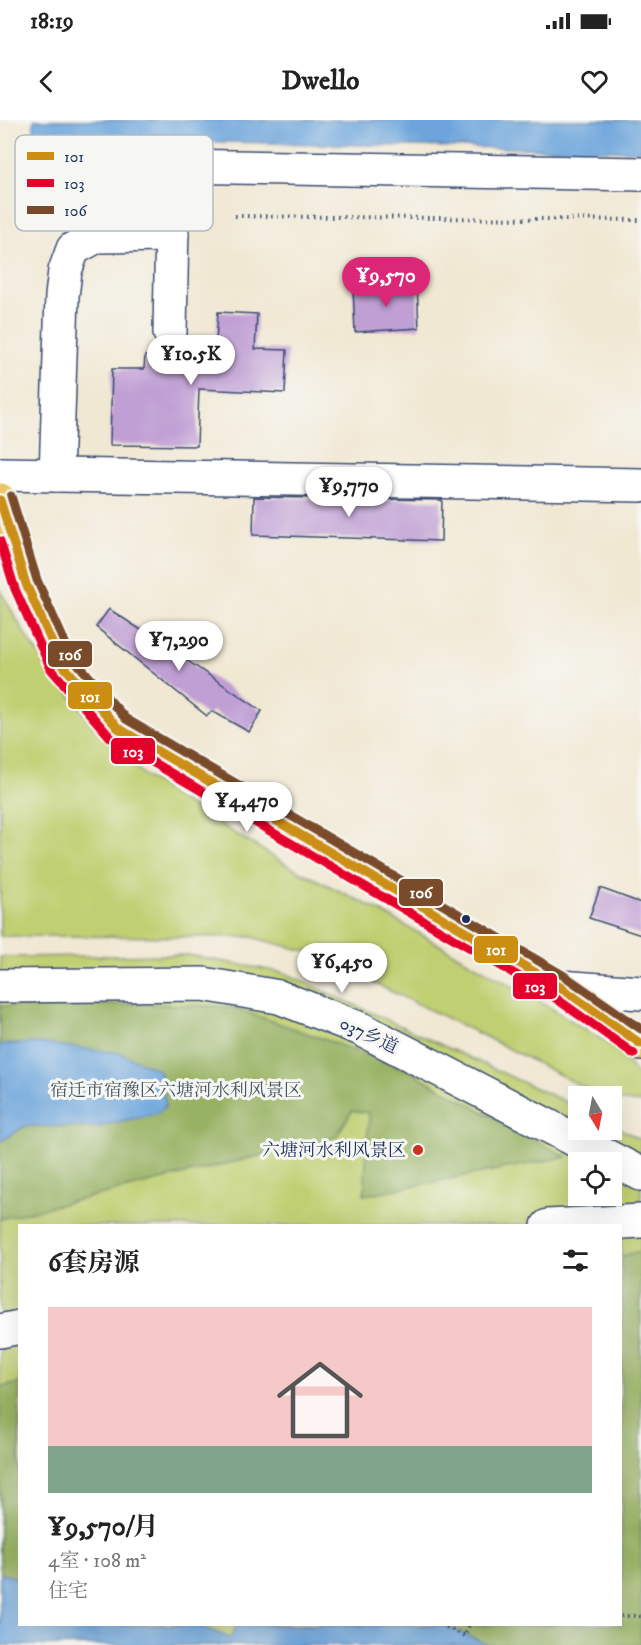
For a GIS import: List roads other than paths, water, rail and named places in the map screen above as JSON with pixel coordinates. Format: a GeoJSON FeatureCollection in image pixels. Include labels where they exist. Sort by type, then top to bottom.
{"type":"FeatureCollection","features":[{"type":"Feature","properties":{"kind":"main road"},"geometry":{"type":"LineString","coordinates":[[0,500],[26,584],[61,663],[118,728],[560,987],[641,1044]]}},
{"type":"Feature","properties":{"kind":"street"},"geometry":{"type":"LineString","coordinates":[[213,167],[641,174]]}},
{"type":"Feature","properties":{"kind":"street"},"geometry":{"type":"LineString","coordinates":[[170,333],[172,231]]}},
{"type":"Feature","properties":{"kind":"street"},"geometry":{"type":"LineString","coordinates":[[56,475],[62,296],[65,271],[73,249],[97,236],[172,235]]}},
{"type":"Feature","properties":{"kind":"street"},"geometry":{"type":"LineString","coordinates":[[0,474],[641,485]]}},
{"type":"Feature","properties":{"kind":"street","name":"037乡道"},"geometry":{"type":"LineString","coordinates":[[0,986],[203,984],[279,997],[361,1029],[641,1174]]}},
{"type":"Feature","properties":{"kind":"street"},"geometry":{"type":"LineString","coordinates":[[560,987],[641,993]]}},
{"type":"Feature","properties":{"kind":"street"},"geometry":{"type":"LineString","coordinates":[[585,1224],[641,1221]]}},
{"type":"Feature","properties":{"kind":"street"},"geometry":{"type":"LineString","coordinates":[[0,1331],[18,1328]]}},
{"type":"Feature","properties":{"kind":"water"},"geometry":{"type":"Polygon","coordinates":[[[34,120],[641,120],[641,151],[213,142],[213,135],[34,135],[34,120]]]}},
{"type":"Feature","properties":{"kind":"water"},"geometry":{"type":"Polygon","coordinates":[[[38,1043],[120,1053],[159,1070],[166,1105],[158,1113],[96,1127],[25,1126],[0,1142],[0,1045],[38,1043]]]}},
{"type":"Feature","properties":{"kind":"water"},"geometry":{"type":"Polygon","coordinates":[[[0,1574],[18,1578],[18,1626],[200,1626],[230,1638],[236,1626],[445,1626],[488,1645],[0,1645],[0,1574]]]}},
{"type":"Feature","properties":{"kind":"place","name":"六塘河水利风景区"},"geometry":{"type":"Point","coordinates":[418,1150]}},
{"type":"Feature","properties":{"kind":"park label","name":"宿迁市宿豫区六塘河水利风景区"},"geometry":{"type":"Point","coordinates":[176,1090]}}]}
